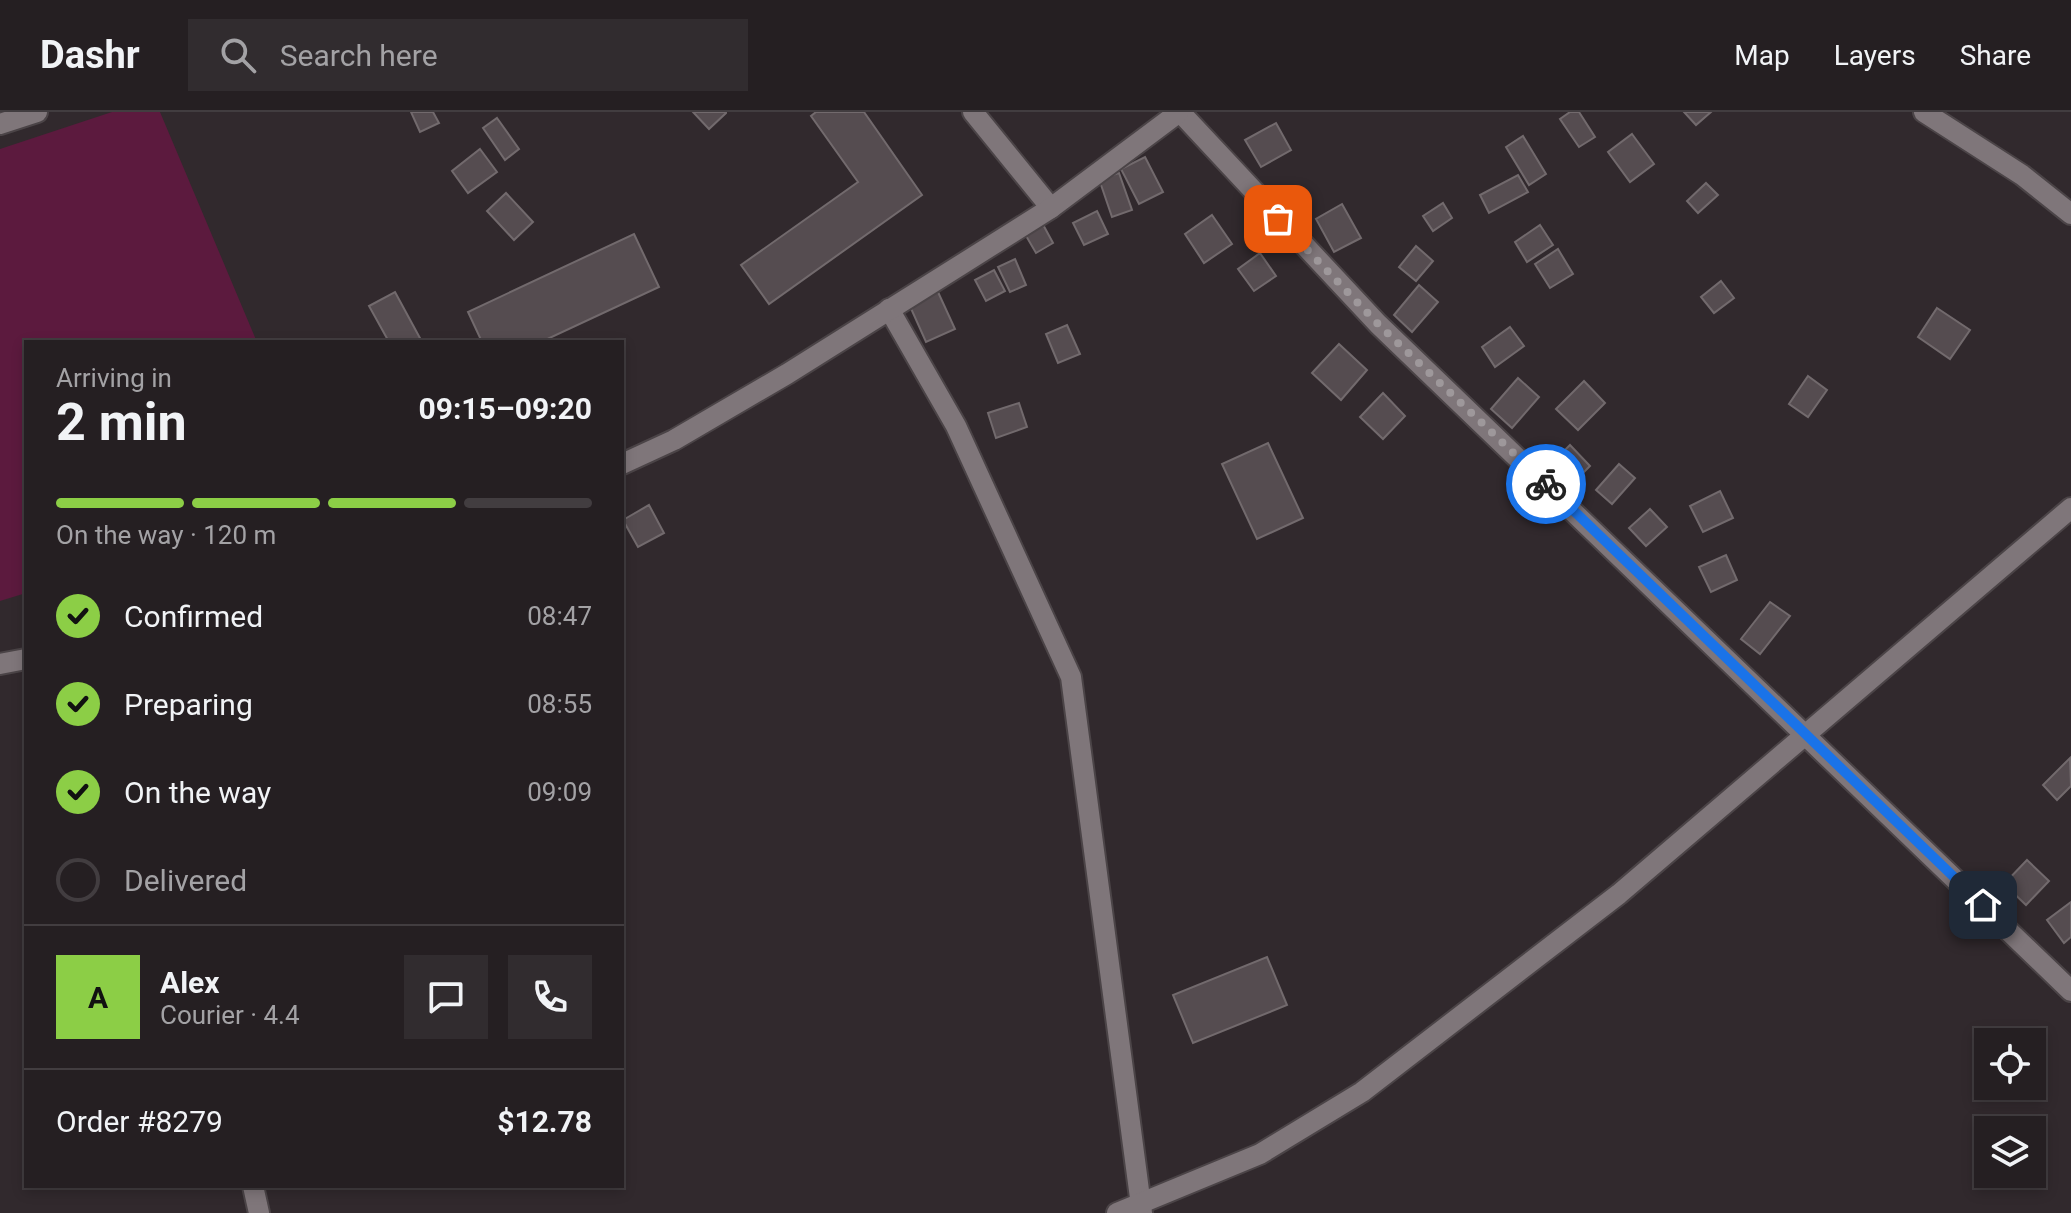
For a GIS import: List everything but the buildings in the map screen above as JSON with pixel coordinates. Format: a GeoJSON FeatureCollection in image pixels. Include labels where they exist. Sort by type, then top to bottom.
{"type":"FeatureCollection","features":[{"type":"Feature","properties":{"kind":"street"},"geometry":{"type":"LineString","coordinates":[[0,124],[37,112]]}},
{"type":"Feature","properties":{"kind":"street"},"geometry":{"type":"LineString","coordinates":[[973,112],[1051,208]]}},
{"type":"Feature","properties":{"kind":"street"},"geometry":{"type":"LineString","coordinates":[[1924,112],[2022,175],[2071,214]]}},
{"type":"Feature","properties":{"kind":"street"},"geometry":{"type":"LineString","coordinates":[[624,463],[686,432],[787,374],[1051,208],[1179,113],[1378,324],[2071,991]]}},
{"type":"Feature","properties":{"kind":"street"},"geometry":{"type":"LineString","coordinates":[[889,309],[956,426],[1071,677],[1142,1209]]}},
{"type":"Feature","properties":{"kind":"street"},"geometry":{"type":"LineString","coordinates":[[1117,1213],[1142,1209],[1260,1154],[1362,1092],[1619,894],[2071,508]]}},
{"type":"Feature","properties":{"kind":"street"},"geometry":{"type":"LineString","coordinates":[[0,664],[24,659]]}},
{"type":"Feature","properties":{"kind":"street"},"geometry":{"type":"LineString","coordinates":[[253,1188],[259,1213]]}},
{"type":"Feature","properties":{"kind":"shaded area"},"geometry":{"type":"Polygon","coordinates":[[[112,112],[160,112],[256,340],[24,340],[24,594],[0,601],[0,149],[112,112]]]}},
{"type":"Feature","properties":{"kind":"way so far"},"geometry":{"type":"LineString","coordinates":[[1278,219],[1378,324],[1546,484]]}},
{"type":"Feature","properties":{"kind":"route"},"geometry":{"type":"LineString","coordinates":[[1546,484],[1983,905]]}}]}
